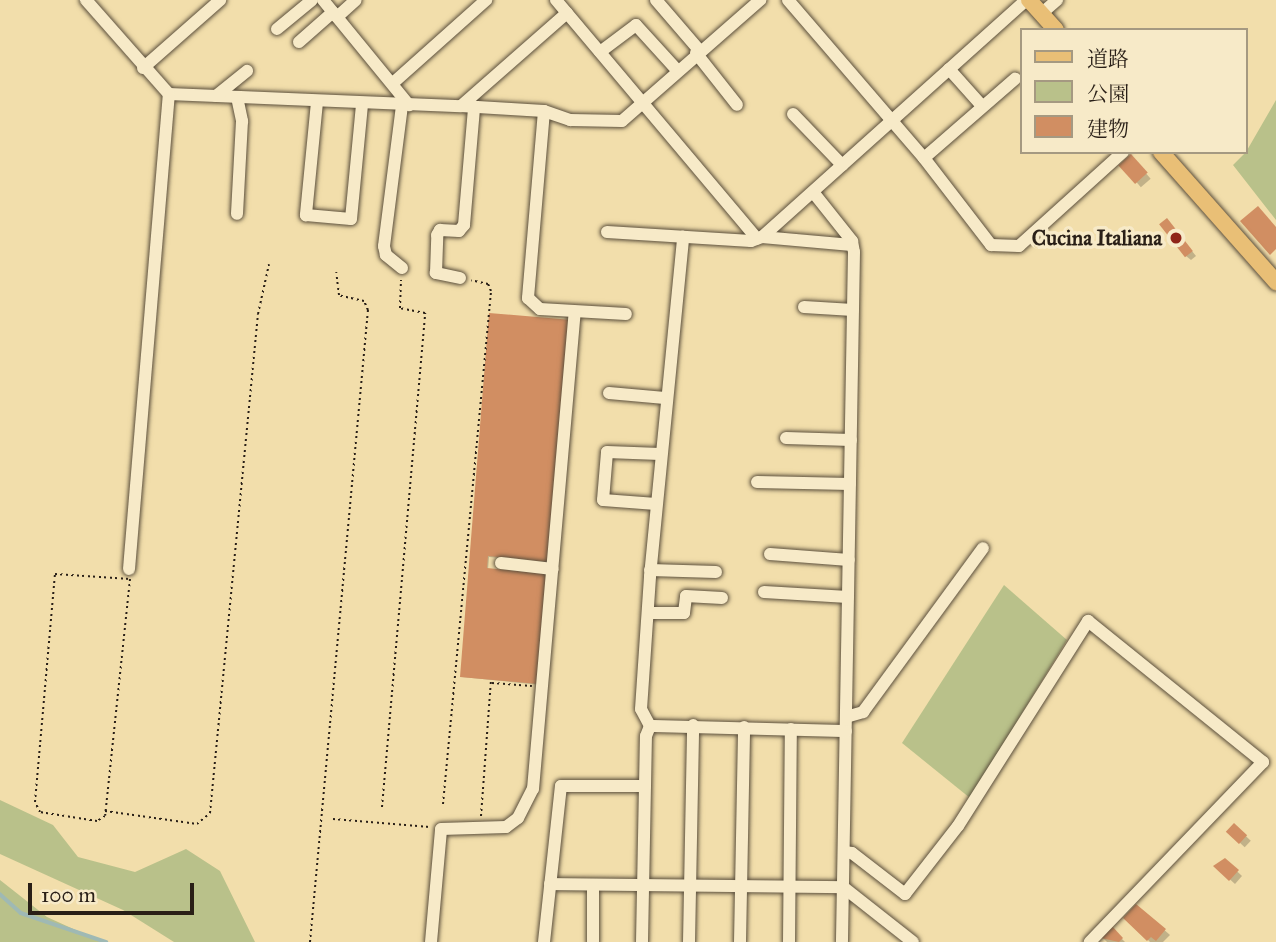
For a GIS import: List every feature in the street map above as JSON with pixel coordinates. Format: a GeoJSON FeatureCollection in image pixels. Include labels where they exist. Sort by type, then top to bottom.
{"type":"FeatureCollection","features":[{"type":"Feature","properties":{"kind":"main road"},"geometry":{"type":"LineString","coordinates":[[1028,0],[1054,28]]}},
{"type":"Feature","properties":{"kind":"main road"},"geometry":{"type":"LineString","coordinates":[[1163,154],[1276,282]]}},
{"type":"Feature","properties":{"kind":"street"},"geometry":{"type":"LineString","coordinates":[[86,0],[143,68],[169,94],[544,111],[570,120],[622,121],[641,101],[760,0]]}},
{"type":"Feature","properties":{"kind":"street"},"geometry":{"type":"LineString","coordinates":[[143,68],[220,0]]}},
{"type":"Feature","properties":{"kind":"street"},"geometry":{"type":"LineString","coordinates":[[277,29],[312,0]]}},
{"type":"Feature","properties":{"kind":"street"},"geometry":{"type":"LineString","coordinates":[[323,0],[393,83],[406,105],[384,246],[386,255],[402,268]]}},
{"type":"Feature","properties":{"kind":"street"},"geometry":{"type":"LineString","coordinates":[[299,42],[356,0]]}},
{"type":"Feature","properties":{"kind":"street"},"geometry":{"type":"LineString","coordinates":[[393,83],[486,0]]}},
{"type":"Feature","properties":{"kind":"street"},"geometry":{"type":"LineString","coordinates":[[556,0],[759,238]]}},
{"type":"Feature","properties":{"kind":"street"},"geometry":{"type":"LineString","coordinates":[[656,0],[737,105]]}},
{"type":"Feature","properties":{"kind":"street"},"geometry":{"type":"LineString","coordinates":[[788,0],[925,158],[991,245],[1013,247],[1121,154]]}},
{"type":"Feature","properties":{"kind":"street"},"geometry":{"type":"LineString","coordinates":[[759,238],[1028,0]]}},
{"type":"Feature","properties":{"kind":"street"},"geometry":{"type":"LineString","coordinates":[[1042,13],[1057,0]]}},
{"type":"Feature","properties":{"kind":"street"},"geometry":{"type":"LineString","coordinates":[[460,278],[436,273],[437,235],[440,230],[459,231],[464,225],[467,107],[567,13]]}},
{"type":"Feature","properties":{"kind":"street"},"geometry":{"type":"LineString","coordinates":[[600,52],[636,25],[677,70]]}},
{"type":"Feature","properties":{"kind":"street"},"geometry":{"type":"LineString","coordinates":[[949,69],[982,106]]}},
{"type":"Feature","properties":{"kind":"street"},"geometry":{"type":"LineString","coordinates":[[216,96],[247,71]]}},
{"type":"Feature","properties":{"kind":"street"},"geometry":{"type":"LineString","coordinates":[[925,158],[1015,79]]}},
{"type":"Feature","properties":{"kind":"street"},"geometry":{"type":"LineString","coordinates":[[130,569],[169,94]]}},
{"type":"Feature","properties":{"kind":"street"},"geometry":{"type":"LineString","coordinates":[[237,97],[242,121],[237,214]]}},
{"type":"Feature","properties":{"kind":"street"},"geometry":{"type":"LineString","coordinates":[[317,102],[306,215],[351,219],[362,104]]}},
{"type":"Feature","properties":{"kind":"street"},"geometry":{"type":"LineString","coordinates":[[544,111],[528,298],[540,309],[626,314]]}},
{"type":"Feature","properties":{"kind":"street"},"geometry":{"type":"LineString","coordinates":[[793,114],[842,165]]}},
{"type":"Feature","properties":{"kind":"street"},"geometry":{"type":"LineString","coordinates":[[813,192],[852,245],[842,942]]}},
{"type":"Feature","properties":{"kind":"street"},"geometry":{"type":"LineString","coordinates":[[607,232],[852,245]]}},
{"type":"Feature","properties":{"kind":"street"},"geometry":{"type":"LineString","coordinates":[[642,942],[646,736],[650,726],[641,709],[665,394],[673,360],[683,237]]}},
{"type":"Feature","properties":{"kind":"street"},"geometry":{"type":"LineString","coordinates":[[804,307],[853,310]]}},
{"type":"Feature","properties":{"kind":"street"},"geometry":{"type":"LineString","coordinates":[[431,942],[442,828],[506,827],[518,818],[529,800],[543,687],[575,312]]}},
{"type":"Feature","properties":{"kind":"street"},"geometry":{"type":"LineString","coordinates":[[609,393],[665,394]]}},
{"type":"Feature","properties":{"kind":"street"},"geometry":{"type":"LineString","coordinates":[[786,438],[851,440]]}},
{"type":"Feature","properties":{"kind":"street"},"geometry":{"type":"LineString","coordinates":[[656,504],[603,500],[607,452],[660,454]]}},
{"type":"Feature","properties":{"kind":"street"},"geometry":{"type":"LineString","coordinates":[[757,482],[850,484]]}},
{"type":"Feature","properties":{"kind":"street"},"geometry":{"type":"LineString","coordinates":[[846,717],[863,712],[983,548]]}},
{"type":"Feature","properties":{"kind":"street"},"geometry":{"type":"LineString","coordinates":[[770,554],[849,560]]}},
{"type":"Feature","properties":{"kind":"street"},"geometry":{"type":"LineString","coordinates":[[501,564],[553,569]]}},
{"type":"Feature","properties":{"kind":"street"},"geometry":{"type":"LineString","coordinates":[[650,570],[716,572]]}},
{"type":"Feature","properties":{"kind":"street"},"geometry":{"type":"LineString","coordinates":[[764,592],[848,597]]}},
{"type":"Feature","properties":{"kind":"street"},"geometry":{"type":"LineString","coordinates":[[648,613],[684,613],[686,596],[722,598]]}},
{"type":"Feature","properties":{"kind":"street"},"geometry":{"type":"LineString","coordinates":[[844,852],[852,853],[905,894],[958,826],[1088,621],[1263,762],[1090,942]]}},
{"type":"Feature","properties":{"kind":"street"},"geometry":{"type":"LineString","coordinates":[[650,726],[693,725],[846,732]]}},
{"type":"Feature","properties":{"kind":"street"},"geometry":{"type":"LineString","coordinates":[[689,942],[693,725]]}},
{"type":"Feature","properties":{"kind":"street"},"geometry":{"type":"LineString","coordinates":[[740,942],[744,727]]}},
{"type":"Feature","properties":{"kind":"street"},"geometry":{"type":"LineString","coordinates":[[789,942],[790,729]]}},
{"type":"Feature","properties":{"kind":"street"},"geometry":{"type":"LineString","coordinates":[[544,942],[561,786],[645,786]]}},
{"type":"Feature","properties":{"kind":"street"},"geometry":{"type":"LineString","coordinates":[[550,884],[690,888],[843,887],[913,942]]}},
{"type":"Feature","properties":{"kind":"street"},"geometry":{"type":"LineString","coordinates":[[593,885],[593,942]]}},
{"type":"Feature","properties":{"kind":"path"},"geometry":{"type":"LineString","coordinates":[[105,811],[197,824],[210,813],[258,314],[269,264]]}},
{"type":"Feature","properties":{"kind":"path"},"geometry":{"type":"LineString","coordinates":[[382,807],[425,313],[400,308],[402,268]]}},
{"type":"Feature","properties":{"kind":"path"},"geometry":{"type":"LineString","coordinates":[[310,942],[368,310],[364,301],[340,295],[336,272]]}},
{"type":"Feature","properties":{"kind":"path"},"geometry":{"type":"LineString","coordinates":[[443,804],[491,291],[488,284],[460,278]]}},
{"type":"Feature","properties":{"kind":"path"},"geometry":{"type":"LineString","coordinates":[[55,574],[130,579],[105,811],[97,821],[40,812],[35,802],[55,574]]}},
{"type":"Feature","properties":{"kind":"path"},"geometry":{"type":"LineString","coordinates":[[480,827],[491,681],[543,687]]}},
{"type":"Feature","properties":{"kind":"path"},"geometry":{"type":"LineString","coordinates":[[333,819],[442,828]]}},
{"type":"Feature","properties":{"kind":"green space"},"geometry":{"type":"Polygon","coordinates":[[[1276,100],[1276,220],[1233,165],[1244,154],[1248,154],[1248,149],[1276,100]]]}},
{"type":"Feature","properties":{"kind":"green space"},"geometry":{"type":"Polygon","coordinates":[[[1004,585],[1067,640],[970,798],[902,743],[1004,585]]]}},
{"type":"Feature","properties":{"kind":"green space"},"geometry":{"type":"Polygon","coordinates":[[[0,800],[53,825],[78,857],[135,872],[186,849],[220,871],[255,942],[174,942],[123,910],[0,854],[0,800]]]}},
{"type":"Feature","properties":{"kind":"green space"},"geometry":{"type":"Polygon","coordinates":[[[0,880],[47,917],[102,942],[0,942],[0,880]]]}},
{"type":"Feature","properties":{"kind":"building"},"geometry":{"type":"Polygon","coordinates":[[[1131,154],[1148,173],[1135,184],[1118,165],[1131,154]]]}},
{"type":"Feature","properties":{"kind":"building"},"geometry":{"type":"Polygon","coordinates":[[[1258,206],[1276,227],[1276,249],[1270,255],[1240,221],[1258,206]]]}},
{"type":"Feature","properties":{"kind":"building"},"geometry":{"type":"Polygon","coordinates":[[[1167,218],[1193,251],[1185,257],[1159,224],[1167,218]]]}},
{"type":"Feature","properties":{"kind":"building"},"geometry":{"type":"Polygon","coordinates":[[[489,313],[572,320],[551,562],[488,556],[487,568],[549,574],[539,684],[460,677],[489,313]]]}},
{"type":"Feature","properties":{"kind":"building"},"geometry":{"type":"Polygon","coordinates":[[[1234,823],[1247,835],[1239,844],[1226,832],[1234,823]]]}},
{"type":"Feature","properties":{"kind":"building"},"geometry":{"type":"Polygon","coordinates":[[[1225,858],[1239,870],[1229,881],[1213,866],[1225,858]]]}},
{"type":"Feature","properties":{"kind":"building"},"geometry":{"type":"Polygon","coordinates":[[[1136,904],[1166,929],[1156,941],[1151,937],[1147,941],[1123,918],[1136,904]]]}},
{"type":"Feature","properties":{"kind":"building"},"geometry":{"type":"Polygon","coordinates":[[[1112,926],[1123,938],[1119,942],[1101,938],[1112,926]]]}},
{"type":"Feature","properties":{"kind":"waterway"},"geometry":{"type":"LineString","coordinates":[[0,894],[21,913],[106,942]]}},
{"type":"Feature","properties":{"kind":"place","name":"Cucina Italiana"},"geometry":{"type":"Point","coordinates":[1176,238]}}]}
